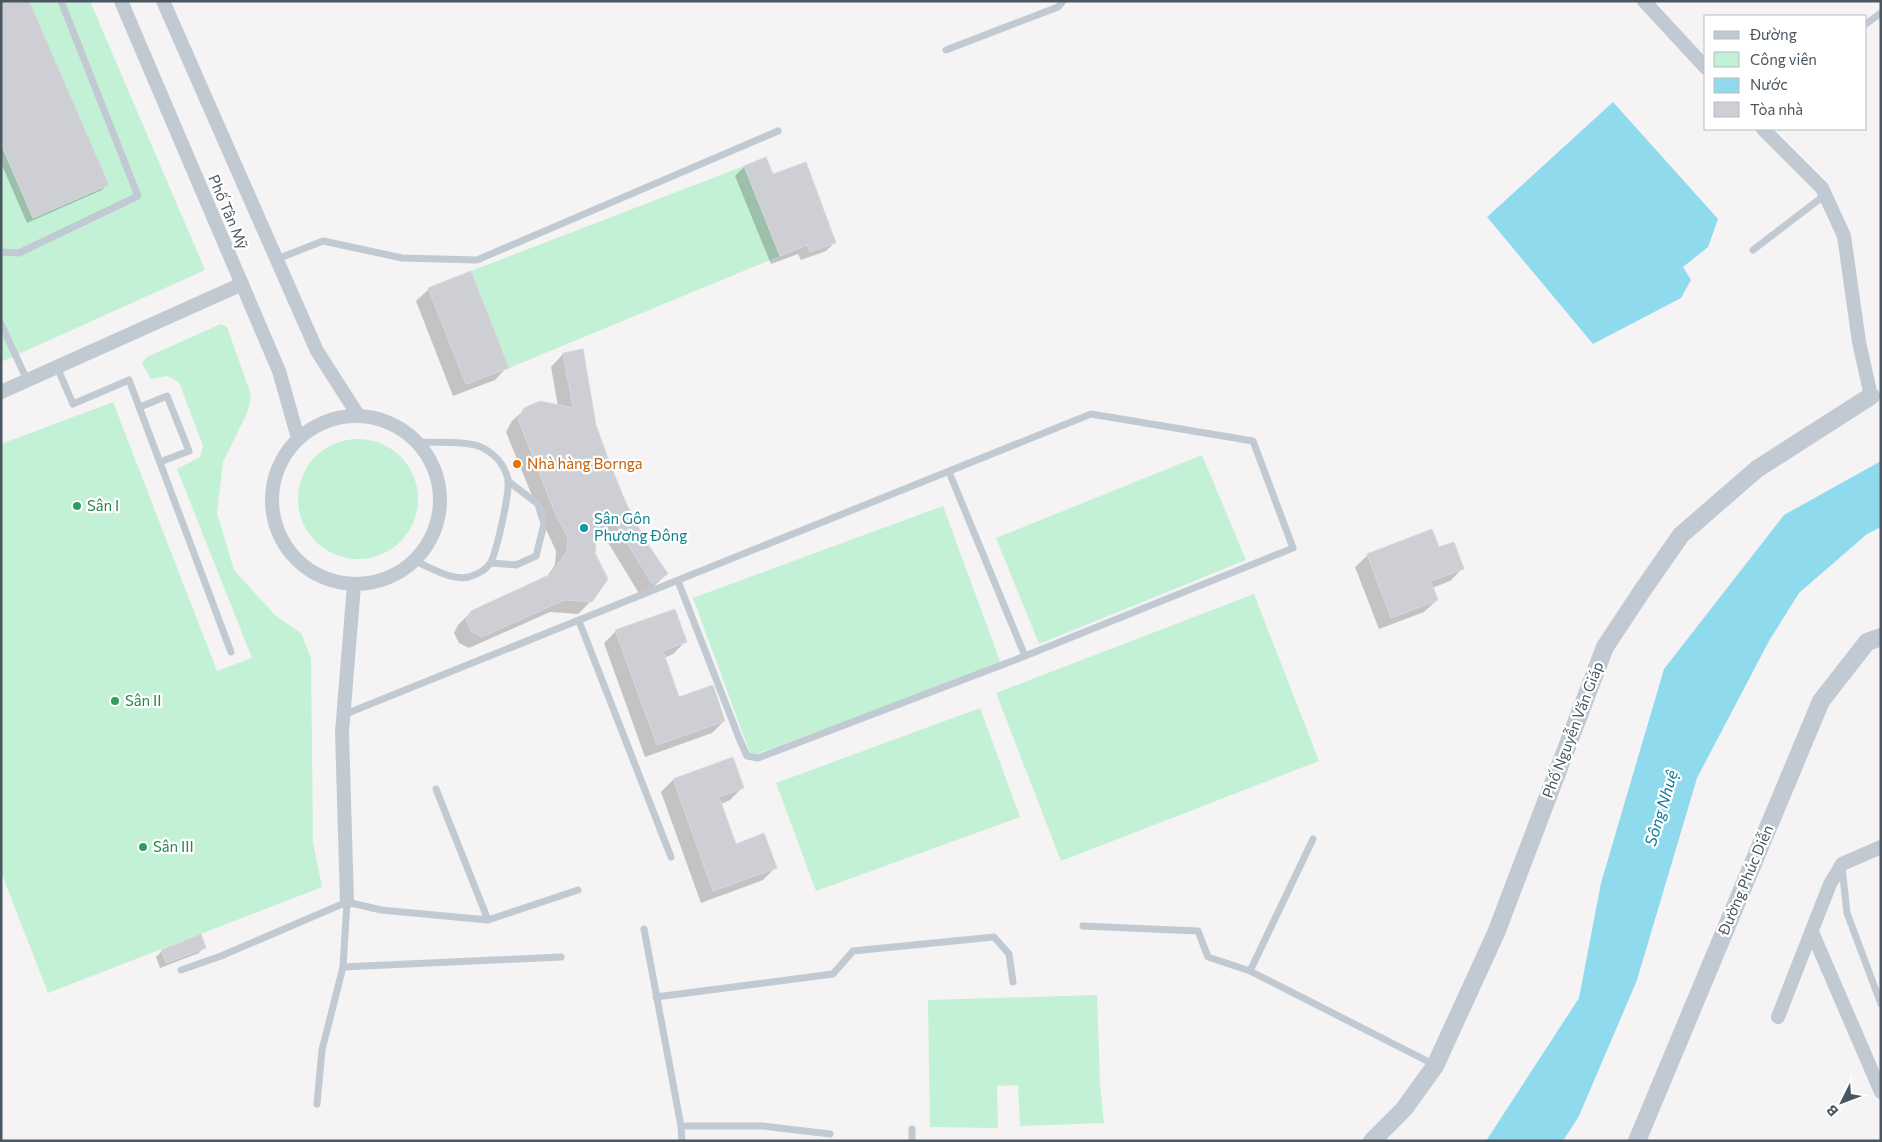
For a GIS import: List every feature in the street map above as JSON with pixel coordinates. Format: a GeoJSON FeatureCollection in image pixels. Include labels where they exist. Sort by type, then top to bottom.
{"type":"FeatureCollection","features":[{"type":"Feature","properties":{"kind":"street","name":"Phố Tân Mỹ"},"geometry":{"type":"LineString","coordinates":[[121,1],[279,371],[298,438]]}},
{"type":"Feature","properties":{"kind":"street","name":"Phố Tân Mỹ"},"geometry":{"type":"LineString","coordinates":[[163,1],[317,351],[358,415]]}},
{"type":"Feature","properties":{"kind":"street"},"geometry":{"type":"LineString","coordinates":[[1644,1],[1704,66]]}},
{"type":"Feature","properties":{"kind":"street"},"geometry":{"type":"LineString","coordinates":[[1764,130],[1822,188],[1844,236],[1859,342],[1872,396]]}},
{"type":"Feature","properties":{"kind":"street"},"geometry":{"type":"LineString","coordinates":[[1,392],[242,284]]}},
{"type":"Feature","properties":{"kind":"street","name":"Phố Nguyễn Văn Giáp"},"geometry":{"type":"LineString","coordinates":[[1372,1141],[1404,1109],[1435,1066],[1496,933],[1605,647],[1681,535],[1757,469],[1872,396]]}},
{"type":"Feature","properties":{"kind":"street"},"geometry":{"type":"LineString","coordinates":[[358,415],[380,419],[400,428],[417,442],[432,463],[440,489],[439,515],[431,540],[416,561],[398,574],[377,582],[354,585],[327,580],[302,565],[283,543],[273,517],[272,488],[281,461],[298,438],[316,425],[336,418],[358,415]]}},
{"type":"Feature","properties":{"kind":"street"},"geometry":{"type":"LineString","coordinates":[[346,902],[342,732],[354,585]]}},
{"type":"Feature","properties":{"kind":"street","name":"Đường Phúc Diễn"},"geometry":{"type":"LineString","coordinates":[[1637,1141],[1821,701],[1867,642],[1881,637]]}},
{"type":"Feature","properties":{"kind":"street"},"geometry":{"type":"LineString","coordinates":[[1778,1017],[1830,884],[1842,864],[1881,847]]}},
{"type":"Feature","properties":{"kind":"street"},"geometry":{"type":"LineString","coordinates":[[1812,932],[1881,1092]]}},
{"type":"Feature","properties":{"kind":"lane"},"geometry":{"type":"LineString","coordinates":[[1,252],[19,252],[138,196],[61,1]]}},
{"type":"Feature","properties":{"kind":"lane"},"geometry":{"type":"LineString","coordinates":[[946,50],[1058,6],[1063,1]]}},
{"type":"Feature","properties":{"kind":"lane"},"geometry":{"type":"LineString","coordinates":[[1867,23],[1881,13]]}},
{"type":"Feature","properties":{"kind":"lane"},"geometry":{"type":"LineString","coordinates":[[276,259],[323,241],[402,258],[477,260],[778,131]]}},
{"type":"Feature","properties":{"kind":"lane"},"geometry":{"type":"LineString","coordinates":[[1753,250],[1825,195]]}},
{"type":"Feature","properties":{"kind":"lane"},"geometry":{"type":"LineString","coordinates":[[1,324],[27,380]]}},
{"type":"Feature","properties":{"kind":"lane"},"geometry":{"type":"LineString","coordinates":[[57,367],[73,404],[129,380],[231,652]]}},
{"type":"Feature","properties":{"kind":"lane"},"geometry":{"type":"LineString","coordinates":[[140,407],[167,396],[189,450],[160,462]]}},
{"type":"Feature","properties":{"kind":"lane"},"geometry":{"type":"LineString","coordinates":[[343,715],[1090,414],[1253,441],[1293,548],[1025,656],[758,758],[748,756],[739,738],[678,581]]}},
{"type":"Feature","properties":{"kind":"lane"},"geometry":{"type":"LineString","coordinates":[[416,561],[453,578],[468,577],[481,572],[491,563],[508,498],[508,481],[504,468],[484,448],[473,445],[417,442]]}},
{"type":"Feature","properties":{"kind":"lane"},"geometry":{"type":"LineString","coordinates":[[949,472],[1025,656]]}},
{"type":"Feature","properties":{"kind":"lane"},"geometry":{"type":"LineString","coordinates":[[491,563],[516,565],[536,556],[544,524],[538,504],[508,481]]}},
{"type":"Feature","properties":{"kind":"lane"},"geometry":{"type":"LineString","coordinates":[[579,621],[671,857]]}},
{"type":"Feature","properties":{"kind":"lane"},"geometry":{"type":"LineString","coordinates":[[436,789],[488,920]]}},
{"type":"Feature","properties":{"kind":"lane"},"geometry":{"type":"LineString","coordinates":[[1250,970],[1313,839]]}},
{"type":"Feature","properties":{"kind":"lane"},"geometry":{"type":"LineString","coordinates":[[1842,864],[1847,913],[1881,1004]]}},
{"type":"Feature","properties":{"kind":"lane"},"geometry":{"type":"LineString","coordinates":[[181,970],[221,956],[346,902],[381,910],[488,920],[578,890]]}},
{"type":"Feature","properties":{"kind":"lane"},"geometry":{"type":"LineString","coordinates":[[317,1104],[322,1050],[344,967],[346,902]]}},
{"type":"Feature","properties":{"kind":"lane"},"geometry":{"type":"LineString","coordinates":[[1083,926],[1198,931],[1208,957],[1250,970],[1435,1066]]}},
{"type":"Feature","properties":{"kind":"lane"},"geometry":{"type":"LineString","coordinates":[[644,929],[682,1141]]}},
{"type":"Feature","properties":{"kind":"lane"},"geometry":{"type":"LineString","coordinates":[[656,997],[833,974],[854,951],[994,937],[1009,954],[1013,982]]}},
{"type":"Feature","properties":{"kind":"lane"},"geometry":{"type":"LineString","coordinates":[[344,967],[561,957]]}},
{"type":"Feature","properties":{"kind":"lane"},"geometry":{"type":"LineString","coordinates":[[680,1126],[762,1126],[830,1134]]}},
{"type":"Feature","properties":{"kind":"lane"},"geometry":{"type":"LineString","coordinates":[[912,1128],[912,1141]]}},
{"type":"Feature","properties":{"kind":"green space"},"geometry":{"type":"Polygon","coordinates":[[[1,1],[90,1],[205,270],[1,362],[1,1]]]}},
{"type":"Feature","properties":{"kind":"green space"},"geometry":{"type":"Polygon","coordinates":[[[744,166],[780,256],[509,368],[471,271],[744,166]]]}},
{"type":"Feature","properties":{"kind":"green space"},"geometry":{"type":"Polygon","coordinates":[[[221,324],[227,327],[251,395],[248,411],[223,462],[217,513],[234,570],[276,616],[301,633],[311,658],[313,842],[322,887],[48,993],[1,872],[1,444],[113,402],[217,671],[252,658],[177,469],[200,457],[203,446],[179,382],[167,376],[151,379],[142,363],[147,357],[221,324]]]}},
{"type":"Feature","properties":{"kind":"green space"},"geometry":{"type":"Polygon","coordinates":[[[358,439],[370,440],[381,444],[391,449],[400,457],[408,466],[413,476],[417,487],[417,511],[413,522],[408,532],[400,541],[391,549],[381,554],[370,558],[358,559],[346,558],[335,554],[325,549],[316,541],[308,532],[303,522],[299,511],[298,499],[299,487],[303,476],[308,466],[316,457],[325,449],[335,444],[346,440],[358,439]]]}},
{"type":"Feature","properties":{"kind":"green space"},"geometry":{"type":"Polygon","coordinates":[[[1202,455],[1246,560],[1039,644],[996,538],[1202,455]]]}},
{"type":"Feature","properties":{"kind":"green space"},"geometry":{"type":"Polygon","coordinates":[[[943,506],[1001,664],[751,756],[693,598],[943,506]]]}},
{"type":"Feature","properties":{"kind":"green space"},"geometry":{"type":"Polygon","coordinates":[[[1254,594],[1319,761],[1061,861],[996,693],[1254,594]]]}},
{"type":"Feature","properties":{"kind":"green space"},"geometry":{"type":"Polygon","coordinates":[[[980,708],[1020,817],[816,891],[776,783],[980,708]]]}},
{"type":"Feature","properties":{"kind":"green space"},"geometry":{"type":"Polygon","coordinates":[[[1097,995],[1100,1083],[1104,1123],[1020,1126],[1018,1085],[997,1086],[998,1128],[930,1127],[928,1000],[1097,995]]]}},
{"type":"Feature","properties":{"kind":"water"},"geometry":{"type":"Polygon","coordinates":[[[1613,102],[1718,219],[1708,247],[1683,267],[1691,280],[1681,298],[1593,344],[1487,217],[1613,102]]]}},
{"type":"Feature","properties":{"kind":"water","name":"Sông Nhuệ"},"geometry":{"type":"Polygon","coordinates":[[[1881,461],[1881,527],[1867,534],[1799,593],[1769,641],[1697,778],[1637,980],[1579,1116],[1563,1141],[1486,1141],[1579,998],[1601,883],[1664,669],[1784,515],[1881,461]]]}},
{"type":"Feature","properties":{"kind":"building"},"geometry":{"type":"Polygon","coordinates":[[[1,1],[29,1],[109,185],[33,218],[1,144],[1,1]]]}},
{"type":"Feature","properties":{"kind":"building"},"geometry":{"type":"Polygon","coordinates":[[[766,157],[773,174],[806,162],[836,243],[810,252],[807,245],[780,256],[744,166],[766,157]]]}},
{"type":"Feature","properties":{"kind":"building"},"geometry":{"type":"Polygon","coordinates":[[[471,271],[509,368],[466,384],[428,288],[471,271]]]}},
{"type":"Feature","properties":{"kind":"building","name":"Sân Gôn Phương Đông"},"geometry":{"type":"Polygon","coordinates":[[[583,349],[596,425],[610,464],[626,503],[645,540],[668,574],[652,584],[612,518],[596,541],[595,553],[608,579],[592,602],[564,600],[482,637],[471,631],[466,620],[471,611],[551,574],[567,551],[568,538],[555,513],[518,419],[524,408],[540,401],[573,408],[563,353],[583,349]]]}},
{"type":"Feature","properties":{"kind":"building"},"geometry":{"type":"Polygon","coordinates":[[[1432,529],[1439,547],[1454,542],[1464,569],[1431,581],[1438,600],[1391,618],[1367,554],[1432,529]]]}},
{"type":"Feature","properties":{"kind":"building"},"geometry":{"type":"Polygon","coordinates":[[[675,609],[687,642],[663,651],[679,697],[713,685],[725,721],[657,745],[615,630],[675,609]]]}},
{"type":"Feature","properties":{"kind":"building"},"geometry":{"type":"Polygon","coordinates":[[[733,757],[744,788],[719,797],[736,844],[764,833],[777,868],[713,891],[673,779],[733,757]]]}},
{"type":"Feature","properties":{"kind":"building"},"geometry":{"type":"Polygon","coordinates":[[[201,934],[206,948],[166,963],[161,950],[201,934]]]}},
{"type":"Feature","properties":{"kind":"place","name":"Nhà hàng Bornga"},"geometry":{"type":"Point","coordinates":[517,464]}},
{"type":"Feature","properties":{"kind":"place","name":"Sân I"},"geometry":{"type":"Point","coordinates":[77,506]}},
{"type":"Feature","properties":{"kind":"place","name":"Sân Gôn Phương Đông"},"geometry":{"type":"Point","coordinates":[584,528]}},
{"type":"Feature","properties":{"kind":"place","name":"Sân II"},"geometry":{"type":"Point","coordinates":[115,701]}},
{"type":"Feature","properties":{"kind":"place","name":"Sân III"},"geometry":{"type":"Point","coordinates":[143,847]}}]}
